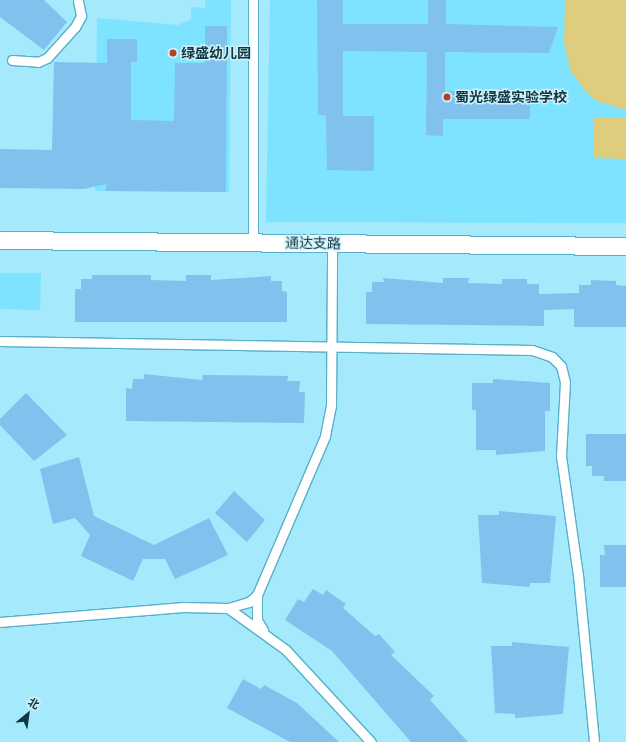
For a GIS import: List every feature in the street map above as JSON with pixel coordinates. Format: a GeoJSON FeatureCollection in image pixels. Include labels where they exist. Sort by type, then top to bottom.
{"type":"FeatureCollection","features":[{"type":"Feature","properties":{"kind":"street","name":"通达支路"},"geometry":{"type":"LineString","coordinates":[[0,240],[626,246]]}},
{"type":"Feature","properties":{"kind":"lane"},"geometry":{"type":"LineString","coordinates":[[12,60],[38,62],[47,58],[75,27],[81,16],[78,0]]}},
{"type":"Feature","properties":{"kind":"lane"},"geometry":{"type":"LineString","coordinates":[[253,0],[253,242]]}},
{"type":"Feature","properties":{"kind":"lane"},"geometry":{"type":"LineString","coordinates":[[267,635],[257,620],[257,595],[325,436],[330,406],[332,243]]}},
{"type":"Feature","properties":{"kind":"lane"},"geometry":{"type":"LineString","coordinates":[[0,341],[532,350],[552,357],[561,366],[565,382],[561,456],[578,575],[594,742]]}},
{"type":"Feature","properties":{"kind":"lane"},"geometry":{"type":"LineString","coordinates":[[0,622],[183,607],[228,608],[249,602],[257,595]]}},
{"type":"Feature","properties":{"kind":"lane"},"geometry":{"type":"LineString","coordinates":[[228,608],[267,635],[312,675],[371,742]]}},
{"type":"Feature","properties":{"kind":"shaded area"},"geometry":{"type":"Polygon","coordinates":[[[205,0],[231,0],[229,192],[95,191],[97,18],[178,25],[191,19],[191,7],[205,8],[205,0]]]}},
{"type":"Feature","properties":{"kind":"shaded area","name":"蜀光绿盛实验学校"},"geometry":{"type":"Polygon","coordinates":[[[270,0],[626,0],[626,223],[266,222],[270,0]]]}},
{"type":"Feature","properties":{"kind":"shaded area"},"geometry":{"type":"Polygon","coordinates":[[[565,0],[626,0],[626,110],[597,101],[586,92],[570,70],[564,42],[565,0]]]}},
{"type":"Feature","properties":{"kind":"shaded area"},"geometry":{"type":"Polygon","coordinates":[[[593,118],[626,118],[626,159],[593,158],[593,118]]]}},
{"type":"Feature","properties":{"kind":"shaded area"},"geometry":{"type":"Polygon","coordinates":[[[0,273],[41,273],[40,310],[0,309],[0,273]]]}},
{"type":"Feature","properties":{"kind":"building"},"geometry":{"type":"Polygon","coordinates":[[[0,0],[44,0],[67,22],[44,50],[0,17],[0,0]]]}},
{"type":"Feature","properties":{"kind":"building"},"geometry":{"type":"Polygon","coordinates":[[[317,0],[343,0],[343,24],[428,24],[428,0],[446,0],[446,24],[558,27],[549,53],[445,52],[445,91],[530,92],[530,119],[443,119],[443,136],[426,135],[427,52],[343,51],[343,116],[374,116],[374,171],[327,170],[326,115],[318,115],[317,0]]]}},
{"type":"Feature","properties":{"kind":"building"},"geometry":{"type":"Polygon","coordinates":[[[205,26],[227,26],[226,192],[106,191],[106,184],[84,189],[0,188],[0,149],[52,150],[54,62],[107,63],[107,39],[137,39],[137,62],[131,62],[131,120],[174,121],[175,63],[205,63],[205,26]]]}},
{"type":"Feature","properties":{"kind":"building"},"geometry":{"type":"Polygon","coordinates":[[[92,275],[151,275],[151,280],[186,281],[186,275],[211,275],[211,280],[271,276],[271,281],[282,281],[282,291],[287,292],[287,322],[75,322],[75,289],[81,289],[81,279],[92,279],[92,275]]]}},
{"type":"Feature","properties":{"kind":"building"},"geometry":{"type":"Polygon","coordinates":[[[383,278],[443,283],[443,278],[469,278],[468,283],[502,284],[502,279],[527,279],[527,284],[539,284],[539,294],[579,293],[579,285],[591,285],[591,280],[616,281],[616,285],[626,286],[626,327],[574,327],[574,309],[544,310],[544,326],[366,324],[366,292],[372,292],[372,282],[384,282],[383,278]]]}},
{"type":"Feature","properties":{"kind":"building"},"geometry":{"type":"Polygon","coordinates":[[[144,374],[202,380],[203,375],[288,376],[287,381],[300,381],[299,392],[305,392],[304,423],[126,421],[126,388],[132,389],[133,379],[144,379],[144,374]]]}},
{"type":"Feature","properties":{"kind":"building"},"geometry":{"type":"Polygon","coordinates":[[[493,379],[550,383],[550,411],[545,411],[545,451],[496,455],[496,450],[476,450],[476,410],[472,410],[472,383],[493,383],[493,379]]]}},
{"type":"Feature","properties":{"kind":"building"},"geometry":{"type":"Polygon","coordinates":[[[26,393],[67,435],[34,461],[0,425],[0,419],[26,393]]]}},
{"type":"Feature","properties":{"kind":"building"},"geometry":{"type":"Polygon","coordinates":[[[586,434],[626,434],[626,481],[604,481],[604,476],[592,476],[592,466],[586,466],[586,434]]]}},
{"type":"Feature","properties":{"kind":"building"},"geometry":{"type":"Polygon","coordinates":[[[79,457],[94,516],[154,545],[209,518],[228,555],[175,579],[165,559],[143,559],[133,581],[81,556],[90,535],[75,518],[53,524],[40,469],[79,457]]]}},
{"type":"Feature","properties":{"kind":"building"},"geometry":{"type":"Polygon","coordinates":[[[234,491],[265,520],[247,542],[215,513],[234,491]]]}},
{"type":"Feature","properties":{"kind":"building"},"geometry":{"type":"Polygon","coordinates":[[[499,511],[556,516],[550,583],[530,583],[530,587],[482,583],[478,515],[499,515],[499,511]]]}},
{"type":"Feature","properties":{"kind":"building"},"geometry":{"type":"Polygon","coordinates":[[[604,545],[626,545],[626,587],[600,587],[600,555],[605,555],[604,545]]]}},
{"type":"Feature","properties":{"kind":"building"},"geometry":{"type":"Polygon","coordinates":[[[313,589],[323,595],[326,590],[346,604],[343,608],[375,636],[379,634],[395,652],[391,655],[434,696],[430,700],[468,742],[411,742],[332,651],[285,620],[298,599],[304,602],[313,589]]]}},
{"type":"Feature","properties":{"kind":"building"},"geometry":{"type":"Polygon","coordinates":[[[512,642],[569,647],[563,714],[515,718],[515,714],[495,713],[491,646],[512,646],[512,642]]]}},
{"type":"Feature","properties":{"kind":"building"},"geometry":{"type":"Polygon","coordinates":[[[243,679],[261,689],[264,685],[297,703],[339,742],[290,742],[227,708],[243,679]]]}},
{"type":"Feature","properties":{"kind":"place","name":"绿盛幼儿园"},"geometry":{"type":"Point","coordinates":[173,53]}},
{"type":"Feature","properties":{"kind":"place","name":"蜀光绿盛实验学校"},"geometry":{"type":"Point","coordinates":[447,97]}}]}
